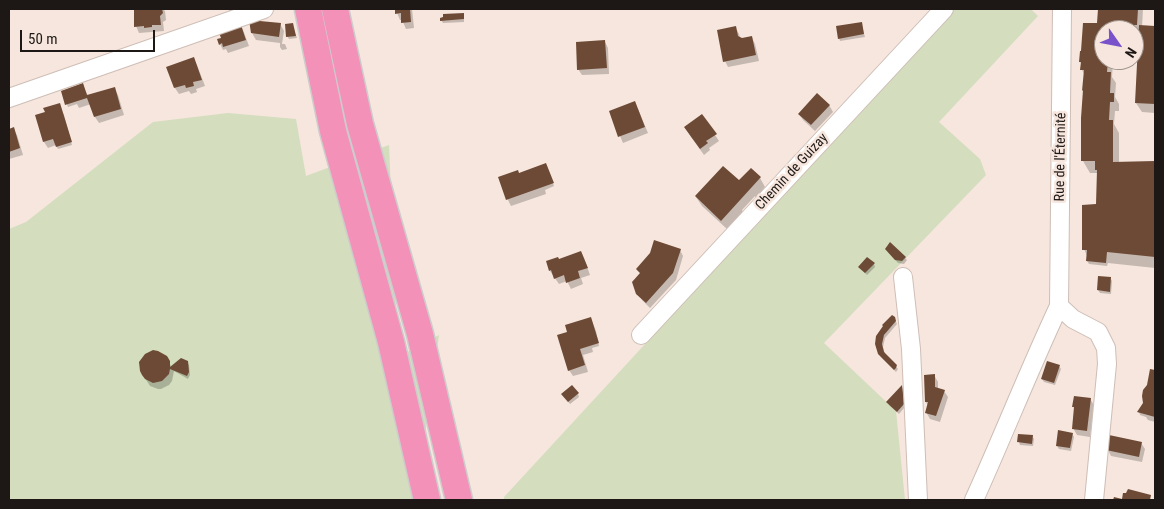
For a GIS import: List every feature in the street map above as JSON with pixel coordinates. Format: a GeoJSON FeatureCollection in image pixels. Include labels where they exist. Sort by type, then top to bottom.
{"type":"FeatureCollection","features":[{"type":"Feature","properties":{"kind":"highway"},"geometry":{"type":"LineString","coordinates":[[308,9],[333,131],[391,342],[427,500]]}},
{"type":"Feature","properties":{"kind":"highway"},"geometry":{"type":"LineString","coordinates":[[335,9],[360,124],[420,334],[458,500]]}},
{"type":"Feature","properties":{"kind":"street"},"geometry":{"type":"LineString","coordinates":[[9,98],[264,9]]}},
{"type":"Feature","properties":{"kind":"street","name":"Chemin de Guizay"},"geometry":{"type":"LineString","coordinates":[[641,336],[944,9]]}},
{"type":"Feature","properties":{"kind":"street","name":"Rue de l'Éternité"},"geometry":{"type":"LineString","coordinates":[[974,500],[1059,306],[1062,9]]}},
{"type":"Feature","properties":{"kind":"street"},"geometry":{"type":"LineString","coordinates":[[903,277],[910,349],[918,500]]}},
{"type":"Feature","properties":{"kind":"street"},"geometry":{"type":"LineString","coordinates":[[1059,306],[1073,319],[1098,332],[1106,348],[1107,364],[1094,500]]}},
{"type":"Feature","properties":{"kind":"green space"},"geometry":{"type":"Polygon","coordinates":[[[954,9],[1031,9],[1038,16],[939,122],[980,159],[986,175],[824,343],[896,411],[905,500],[504,500],[504,497],[954,9]]]}},
{"type":"Feature","properties":{"kind":"green space"},"geometry":{"type":"Polygon","coordinates":[[[228,113],[296,119],[306,176],[389,145],[398,357],[439,335],[416,500],[9,500],[9,229],[26,222],[153,122],[228,113]]]}},
{"type":"Feature","properties":{"kind":"building"},"geometry":{"type":"Polygon","coordinates":[[[134,9],[162,9],[163,13],[160,16],[161,25],[152,25],[152,27],[144,28],[144,26],[134,27],[134,9]]]}},
{"type":"Feature","properties":{"kind":"building"},"geometry":{"type":"Polygon","coordinates":[[[395,9],[410,9],[411,22],[401,23],[401,13],[395,14],[395,9]]]}},
{"type":"Feature","properties":{"kind":"building"},"geometry":{"type":"Polygon","coordinates":[[[1098,9],[1138,9],[1137,20],[1097,20],[1098,9]]]}},
{"type":"Feature","properties":{"kind":"building"},"geometry":{"type":"Polygon","coordinates":[[[464,13],[464,19],[440,21],[443,14],[464,13]]]}},
{"type":"Feature","properties":{"kind":"building"},"geometry":{"type":"Polygon","coordinates":[[[249,20],[281,23],[279,37],[251,33],[249,20]]]}},
{"type":"Feature","properties":{"kind":"building"},"geometry":{"type":"Polygon","coordinates":[[[240,22],[246,40],[223,47],[222,43],[219,45],[217,39],[221,38],[218,30],[240,22]]]}},
{"type":"Feature","properties":{"kind":"building"},"geometry":{"type":"Polygon","coordinates":[[[862,22],[864,34],[838,39],[836,26],[862,22]]]}},
{"type":"Feature","properties":{"kind":"building"},"geometry":{"type":"Polygon","coordinates":[[[293,23],[296,36],[286,37],[285,24],[293,23]]]}},
{"type":"Feature","properties":{"kind":"building"},"geometry":{"type":"Polygon","coordinates":[[[1083,23],[1094,23],[1094,70],[1107,70],[1107,72],[1111,72],[1110,93],[1114,93],[1114,102],[1110,102],[1109,120],[1113,120],[1113,162],[1155,161],[1155,257],[1107,252],[1106,263],[1086,261],[1087,250],[1082,250],[1082,205],[1096,204],[1097,170],[1095,170],[1095,161],[1081,161],[1084,70],[1080,70],[1081,62],[1079,62],[1083,23]]]}},
{"type":"Feature","properties":{"kind":"building"},"geometry":{"type":"Polygon","coordinates":[[[1144,25],[1155,26],[1155,104],[1135,103],[1137,70],[1144,70],[1144,25]]]}},
{"type":"Feature","properties":{"kind":"building"},"geometry":{"type":"Polygon","coordinates":[[[736,26],[738,36],[742,38],[752,36],[756,55],[723,62],[717,30],[736,26]]]}},
{"type":"Feature","properties":{"kind":"building"},"geometry":{"type":"Polygon","coordinates":[[[605,40],[607,68],[577,70],[576,42],[605,40]]]}},
{"type":"Feature","properties":{"kind":"building"},"geometry":{"type":"Polygon","coordinates":[[[194,57],[202,80],[193,82],[194,86],[186,88],[185,85],[174,88],[166,67],[194,57]]]}},
{"type":"Feature","properties":{"kind":"building"},"geometry":{"type":"Polygon","coordinates":[[[83,83],[87,95],[115,87],[121,109],[94,117],[87,98],[65,105],[61,91],[83,83]]]}},
{"type":"Feature","properties":{"kind":"building"},"geometry":{"type":"Polygon","coordinates":[[[817,93],[830,105],[811,125],[798,114],[817,93]]]}},
{"type":"Feature","properties":{"kind":"building"},"geometry":{"type":"Polygon","coordinates":[[[635,101],[645,127],[618,137],[609,111],[635,101]]]}},
{"type":"Feature","properties":{"kind":"building"},"geometry":{"type":"Polygon","coordinates":[[[60,103],[72,142],[56,147],[53,139],[43,142],[35,115],[45,112],[43,108],[60,103]]]}},
{"type":"Feature","properties":{"kind":"building"},"geometry":{"type":"Polygon","coordinates":[[[702,114],[717,134],[706,141],[708,143],[700,149],[684,127],[702,114]]]}},
{"type":"Feature","properties":{"kind":"building"},"geometry":{"type":"Polygon","coordinates":[[[14,127],[20,148],[9,152],[9,129],[14,127]]]}},
{"type":"Feature","properties":{"kind":"building"},"geometry":{"type":"Polygon","coordinates":[[[546,163],[554,183],[506,200],[498,177],[518,170],[519,173],[546,163]]]}},
{"type":"Feature","properties":{"kind":"building"},"geometry":{"type":"Polygon","coordinates":[[[723,166],[739,180],[751,168],[761,177],[721,221],[695,196],[723,166]]]}},
{"type":"Feature","properties":{"kind":"building"},"geometry":{"type":"Polygon","coordinates":[[[654,240],[681,249],[673,273],[646,303],[636,294],[632,282],[640,273],[636,269],[650,253],[654,240]]]}},
{"type":"Feature","properties":{"kind":"building"},"geometry":{"type":"Polygon","coordinates":[[[890,242],[906,257],[902,261],[895,260],[885,249],[890,242]]]}},
{"type":"Feature","properties":{"kind":"building"},"geometry":{"type":"Polygon","coordinates":[[[581,251],[588,268],[578,271],[580,278],[566,283],[564,275],[554,279],[546,261],[558,257],[559,259],[581,251]]]}},
{"type":"Feature","properties":{"kind":"building"},"geometry":{"type":"Polygon","coordinates":[[[867,257],[875,263],[865,273],[858,267],[867,257]]]}},
{"type":"Feature","properties":{"kind":"building"},"geometry":{"type":"Polygon","coordinates":[[[1098,276],[1111,277],[1110,292],[1097,290],[1098,276]]]}},
{"type":"Feature","properties":{"kind":"building"},"geometry":{"type":"Polygon","coordinates":[[[892,315],[896,321],[884,335],[882,344],[884,352],[897,365],[894,370],[878,354],[875,344],[876,336],[882,325],[892,315]]]}},
{"type":"Feature","properties":{"kind":"building"},"geometry":{"type":"Polygon","coordinates":[[[591,317],[599,343],[580,349],[585,365],[568,371],[557,335],[567,332],[565,325],[591,317]]]}},
{"type":"Feature","properties":{"kind":"building"},"geometry":{"type":"Polygon","coordinates":[[[153,350],[167,356],[170,361],[170,367],[181,358],[188,361],[189,372],[187,376],[170,369],[169,374],[162,381],[153,383],[145,379],[140,371],[139,362],[145,354],[153,350]]]}},
{"type":"Feature","properties":{"kind":"building"},"geometry":{"type":"Polygon","coordinates":[[[1047,361],[1060,365],[1054,383],[1041,379],[1047,361]]]}},
{"type":"Feature","properties":{"kind":"building"},"geometry":{"type":"Polygon","coordinates":[[[1150,369],[1155,370],[1155,417],[1137,412],[1143,403],[1143,390],[1147,385],[1150,369]]]}},
{"type":"Feature","properties":{"kind":"building"},"geometry":{"type":"Polygon","coordinates":[[[935,374],[935,387],[945,390],[936,416],[925,413],[928,402],[925,402],[924,375],[935,374]]]}},
{"type":"Feature","properties":{"kind":"building"},"geometry":{"type":"Polygon","coordinates":[[[572,385],[579,393],[568,402],[561,394],[572,385]]]}},
{"type":"Feature","properties":{"kind":"building"},"geometry":{"type":"Polygon","coordinates":[[[902,385],[904,404],[897,412],[886,402],[902,385]]]}},
{"type":"Feature","properties":{"kind":"building"},"geometry":{"type":"Polygon","coordinates":[[[1074,396],[1091,398],[1087,431],[1072,429],[1074,396]]]}},
{"type":"Feature","properties":{"kind":"building"},"geometry":{"type":"Polygon","coordinates":[[[1058,430],[1073,433],[1070,448],[1056,446],[1058,430]]]}},
{"type":"Feature","properties":{"kind":"building"},"geometry":{"type":"Polygon","coordinates":[[[1018,434],[1033,435],[1032,444],[1017,442],[1018,434]]]}},
{"type":"Feature","properties":{"kind":"building"},"geometry":{"type":"Polygon","coordinates":[[[1109,435],[1142,442],[1139,457],[1106,450],[1109,435]]]}},
{"type":"Feature","properties":{"kind":"building"},"geometry":{"type":"Polygon","coordinates":[[[1128,489],[1151,495],[1150,500],[1113,500],[1114,497],[1122,499],[1123,493],[1126,493],[1128,489]]]}}]}
